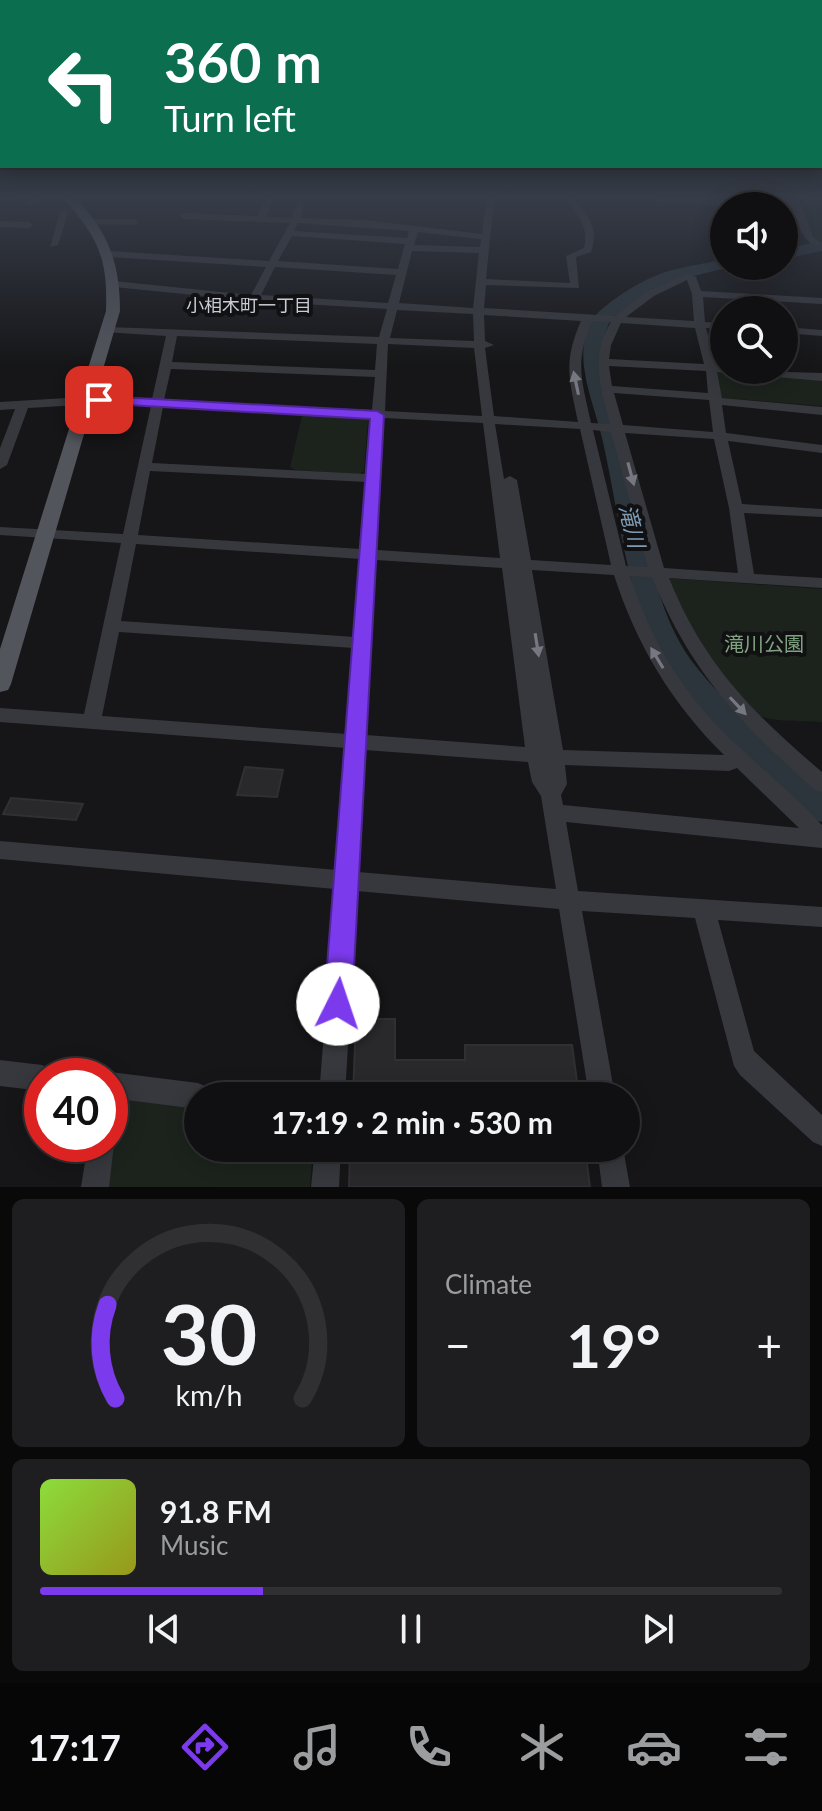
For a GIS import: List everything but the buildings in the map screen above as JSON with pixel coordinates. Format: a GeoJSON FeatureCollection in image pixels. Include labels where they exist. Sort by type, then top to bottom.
{"type":"FeatureCollection","features":[{"type":"Feature","properties":{"kind":"main road"},"geometry":{"type":"LineString","coordinates":[[0,684],[113,311],[114,284],[109,254]]}},
{"type":"Feature","properties":{"kind":"street"},"geometry":{"type":"LineString","coordinates":[[116,254],[402,272]]}},
{"type":"Feature","properties":{"kind":"street"},"geometry":{"type":"LineString","coordinates":[[254,298],[277,254]]}},
{"type":"Feature","properties":{"kind":"street"},"geometry":{"type":"LineString","coordinates":[[333,1082],[380,374],[383,342],[406,254]]}},
{"type":"Feature","properties":{"kind":"street"},"geometry":{"type":"LineString","coordinates":[[485,254],[479,316],[546,756],[542,782],[553,804],[600,1082]]}},
{"type":"Feature","properties":{"kind":"street"},"geometry":{"type":"LineString","coordinates":[[482,282],[575,286],[571,256],[576,254]]}},
{"type":"Feature","properties":{"kind":"street"},"geometry":{"type":"LineString","coordinates":[[710,351],[700,325],[697,294],[688,276],[647,295],[613,320],[603,348],[603,362],[616,427],[657,572],[673,612],[711,674],[752,721],[822,784]]}},
{"type":"Feature","properties":{"kind":"street"},"geometry":{"type":"LineString","coordinates":[[114,284],[254,298],[392,305],[479,316],[590,318],[710,325]]}},
{"type":"Feature","properties":{"kind":"street"},"geometry":{"type":"LineString","coordinates":[[697,294],[822,301]]}},
{"type":"Feature","properties":{"kind":"street"},"geometry":{"type":"LineString","coordinates":[[590,318],[578,337],[573,368],[619,569],[633,612],[660,664],[695,713],[822,839]]}},
{"type":"Feature","properties":{"kind":"street"},"geometry":{"type":"LineString","coordinates":[[108,330],[484,345]]}},
{"type":"Feature","properties":{"kind":"street"},"geometry":{"type":"LineString","coordinates":[[798,331],[822,333]]}},
{"type":"Feature","properties":{"kind":"street"},"geometry":{"type":"LineString","coordinates":[[92,722],[172,333]]}},
{"type":"Feature","properties":{"kind":"street"},"geometry":{"type":"LineString","coordinates":[[603,362],[710,369]]}},
{"type":"Feature","properties":{"kind":"street"},"geometry":{"type":"LineString","coordinates":[[165,365],[380,374]]}},
{"type":"Feature","properties":{"kind":"street"},"geometry":{"type":"LineString","coordinates":[[798,375],[822,377]]}},
{"type":"Feature","properties":{"kind":"street"},"geometry":{"type":"LineString","coordinates":[[716,384],[720,436],[747,578]]}},
{"type":"Feature","properties":{"kind":"street"},"geometry":{"type":"LineString","coordinates":[[607,389],[822,411]]}},
{"type":"Feature","properties":{"kind":"street"},"geometry":{"type":"LineString","coordinates":[[0,406],[86,400],[588,425],[720,436],[822,449]]}},
{"type":"Feature","properties":{"kind":"street"},"geometry":{"type":"LineString","coordinates":[[0,465],[23,405]]}},
{"type":"Feature","properties":{"kind":"street"},"geometry":{"type":"LineString","coordinates":[[145,467],[372,478]]}},
{"type":"Feature","properties":{"kind":"street"},"geometry":{"type":"LineString","coordinates":[[736,508],[822,513]]}},
{"type":"Feature","properties":{"kind":"street"},"geometry":{"type":"LineString","coordinates":[[0,531],[822,583]]}},
{"type":"Feature","properties":{"kind":"street"},"geometry":{"type":"LineString","coordinates":[[113,626],[363,643]]}},
{"type":"Feature","properties":{"kind":"street"},"geometry":{"type":"LineString","coordinates":[[0,715],[546,756],[729,763],[741,759]]}},
{"type":"Feature","properties":{"kind":"street"},"geometry":{"type":"LineString","coordinates":[[553,804],[822,839]]}},
{"type":"Feature","properties":{"kind":"street"},"geometry":{"type":"LineString","coordinates":[[0,850],[570,900],[822,917]]}},
{"type":"Feature","properties":{"kind":"street"},"geometry":{"type":"LineString","coordinates":[[704,909],[743,1057],[822,1133]]}},
{"type":"Feature","properties":{"kind":"street"},"geometry":{"type":"LineString","coordinates":[[0,1073],[24,1076]]}},
{"type":"Feature","properties":{"kind":"street"},"geometry":{"type":"LineString","coordinates":[[128,1090],[184,1095]]}},
{"type":"Feature","properties":{"kind":"street"},"geometry":{"type":"LineString","coordinates":[[95,1187],[98,1162]]}},
{"type":"Feature","properties":{"kind":"street"},"geometry":{"type":"LineString","coordinates":[[325,1187],[327,1162]]}},
{"type":"Feature","properties":{"kind":"street"},"geometry":{"type":"LineString","coordinates":[[612,1162],[616,1187]]}},
{"type":"Feature","properties":{"kind":"green space"},"geometry":{"type":"Polygon","coordinates":[[[798,376],[822,378],[822,406],[724,398],[719,395],[716,384],[798,384],[798,376]]]}},
{"type":"Feature","properties":{"kind":"green space"},"geometry":{"type":"Polygon","coordinates":[[[302,416],[368,420],[364,471],[359,474],[295,470],[290,467],[302,416]]]}},
{"type":"Feature","properties":{"kind":"green space","name":"滝川公園"},"geometry":{"type":"Polygon","coordinates":[[[667,578],[822,589],[822,722],[767,718],[744,706],[717,675],[667,578]]]}},
{"type":"Feature","properties":{"kind":"green space"},"geometry":{"type":"Polygon","coordinates":[[[128,1100],[184,1106],[184,1162],[312,1162],[310,1187],[104,1187],[108,1162],[128,1162],[128,1100]]]}},
{"type":"Feature","properties":{"kind":"waterway","name":"滝川"},"geometry":{"type":"LineString","coordinates":[[710,267],[659,280],[607,313],[598,324],[592,369],[606,410],[629,526],[657,622],[679,664],[703,694],[822,809]]}},
{"type":"Feature","properties":{"kind":"district","name":"小相木町一丁目"},"geometry":{"type":"Point","coordinates":[249,306]}},
{"type":"Feature","properties":{"kind":"route"},"geometry":{"type":"LineString","coordinates":[[99,400],[377,415],[338,1004]]}}]}
